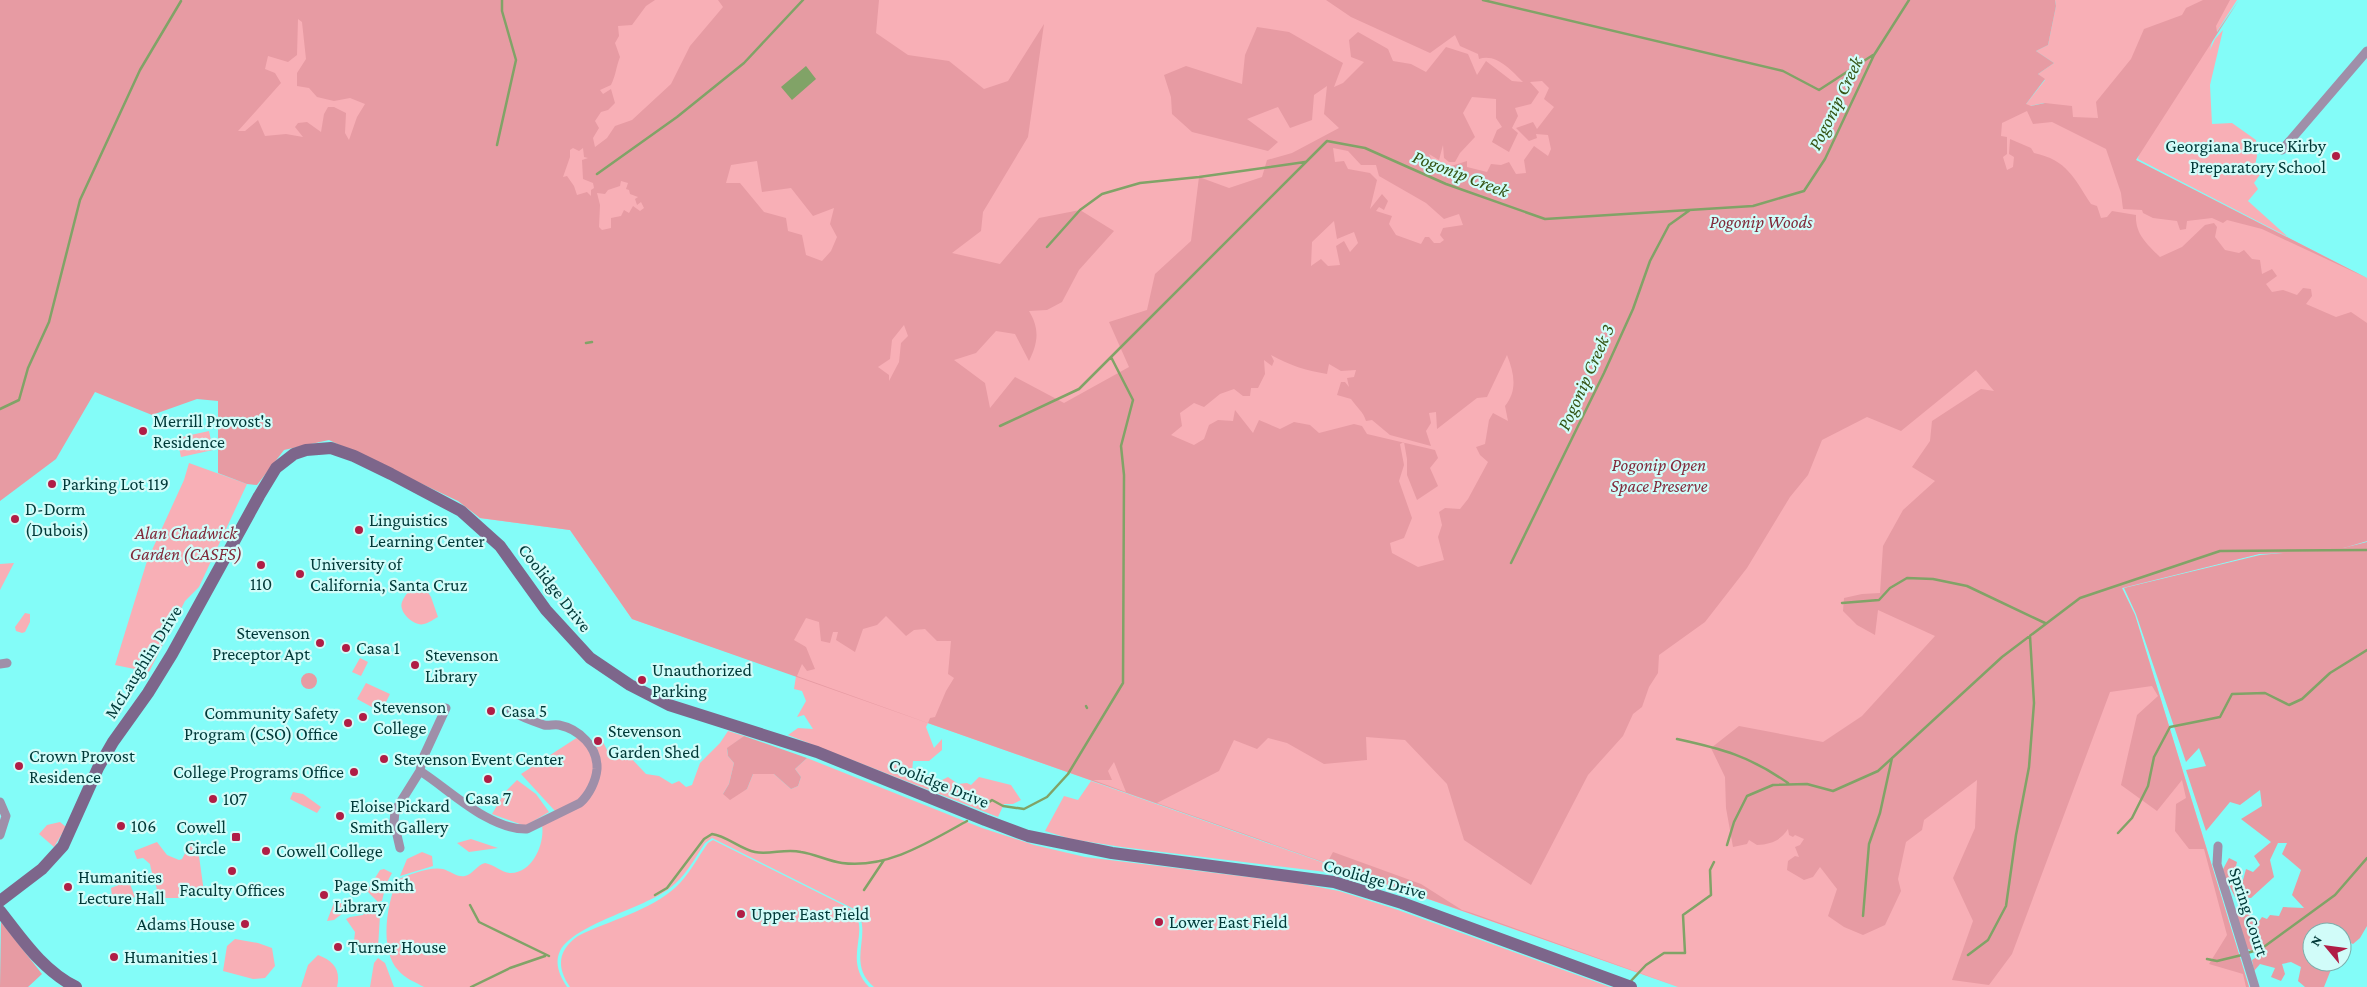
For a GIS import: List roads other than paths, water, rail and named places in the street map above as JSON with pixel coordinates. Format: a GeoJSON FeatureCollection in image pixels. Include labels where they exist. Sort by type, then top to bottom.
{"type":"FeatureCollection","features":[{"type":"Feature","properties":{"kind":"street"},"geometry":{"type":"LineString","coordinates":[[2282,150],[2367,51]]}},
{"type":"Feature","properties":{"kind":"street","name":"McLaughlin Drive"},"geometry":{"type":"LineString","coordinates":[[0,901],[42,868],[63,846],[106,754],[172,654],[272,474],[294,454],[318,448]]}},
{"type":"Feature","properties":{"kind":"street","name":"Coolidge Drive"},"geometry":{"type":"LineString","coordinates":[[318,448],[331,448],[354,456],[441,499],[461,511],[500,546],[546,610],[590,658],[630,685],[669,705],[817,752],[1028,836],[1112,853],[1334,882],[1402,903],[1631,987]]}},
{"type":"Feature","properties":{"kind":"street"},"geometry":{"type":"LineString","coordinates":[[400,848],[393,817],[400,802],[420,772],[422,760],[446,708]]}},
{"type":"Feature","properties":{"kind":"street"},"geometry":{"type":"LineString","coordinates":[[420,772],[481,813],[520,829],[527,828],[580,803],[585,799],[596,776],[596,761],[590,745],[571,729],[558,724],[546,725],[511,711]]}},
{"type":"Feature","properties":{"kind":"street"},"geometry":{"type":"LineString","coordinates":[[0,802],[6,816],[0,835]]}},
{"type":"Feature","properties":{"kind":"street","name":"Spring Court"},"geometry":{"type":"LineString","coordinates":[[2218,846],[2217,864],[2255,987]]}},
{"type":"Feature","properties":{"kind":"street"},"geometry":{"type":"LineString","coordinates":[[0,911],[42,964],[60,979],[76,987]]}},
{"type":"Feature","properties":{"kind":"waterway"},"geometry":{"type":"LineString","coordinates":[[497,145],[516,60],[502,11],[502,0]]}},
{"type":"Feature","properties":{"kind":"waterway"},"geometry":{"type":"LineString","coordinates":[[597,174],[677,117],[744,63],[803,0]]}},
{"type":"Feature","properties":{"kind":"waterway"},"geometry":{"type":"LineString","coordinates":[[1483,0],[1783,71],[1819,90],[1873,55]]}},
{"type":"Feature","properties":{"kind":"waterway","name":"Pogonip Creek"},"geometry":{"type":"LineString","coordinates":[[1000,426],[1079,389],[1327,141],[1365,148],[1446,184],[1545,219],[1753,206],[1804,191],[1825,159],[1874,55],[1909,0]]}},
{"type":"Feature","properties":{"kind":"waterway"},"geometry":{"type":"LineString","coordinates":[[0,409],[19,400],[28,368],[49,322],[80,200],[140,70],[181,1]]}},
{"type":"Feature","properties":{"kind":"waterway"},"geometry":{"type":"LineString","coordinates":[[1047,247],[1080,210],[1102,194],[1140,183],[1305,162]]}},
{"type":"Feature","properties":{"kind":"waterway","name":"Pogonip Creek 3"},"geometry":{"type":"LineString","coordinates":[[1511,563],[1604,373],[1633,309],[1650,261],[1669,225],[1690,210]]}},
{"type":"Feature","properties":{"kind":"waterway"},"geometry":{"type":"LineString","coordinates":[[586,343],[592,342]]}},
{"type":"Feature","properties":{"kind":"waterway"},"geometry":{"type":"LineString","coordinates":[[981,808],[992,800],[1003,806],[1024,809],[1047,797],[1068,774],[1123,683],[1124,475],[1121,446],[1133,400],[1111,357]]}},
{"type":"Feature","properties":{"kind":"waterway"},"geometry":{"type":"LineString","coordinates":[[1727,845],[1734,822],[1747,796],[1773,785],[1807,784],[1833,791],[1878,771],[2002,657],[2080,598],[2220,551],[2367,550]]}},
{"type":"Feature","properties":{"kind":"waterway"},"geometry":{"type":"LineString","coordinates":[[1842,603],[1879,600],[1890,588],[1907,578],[1933,579],[1967,586],[2045,623]]}},
{"type":"Feature","properties":{"kind":"waterway"},"geometry":{"type":"LineString","coordinates":[[1968,955],[1988,940],[2006,906],[2016,835],[2029,767],[2034,703],[2030,636]]}},
{"type":"Feature","properties":{"kind":"waterway"},"geometry":{"type":"LineString","coordinates":[[2118,833],[2132,818],[2148,786],[2154,757],[2170,727],[2220,717],[2232,694],[2265,693],[2289,705],[2302,699],[2330,673],[2367,650]]}},
{"type":"Feature","properties":{"kind":"waterway"},"geometry":{"type":"LineString","coordinates":[[1677,739],[1708,746],[1748,760],[1788,783]]}},
{"type":"Feature","properties":{"kind":"waterway"},"geometry":{"type":"LineString","coordinates":[[1863,916],[1869,844],[1880,813],[1892,758]]}},
{"type":"Feature","properties":{"kind":"waterway"},"geometry":{"type":"LineString","coordinates":[[655,895],[667,888],[704,839],[712,834],[755,852],[795,851],[837,862],[859,864],[875,862],[907,852],[967,821]]}},
{"type":"Feature","properties":{"kind":"waterway"},"geometry":{"type":"LineString","coordinates":[[2247,953],[2261,949],[2335,895],[2367,858]]}},
{"type":"Feature","properties":{"kind":"waterway"},"geometry":{"type":"LineString","coordinates":[[864,890],[884,860]]}},
{"type":"Feature","properties":{"kind":"waterway"},"geometry":{"type":"LineString","coordinates":[[1629,983],[1646,965],[1664,953],[1685,953],[1683,915],[1711,895],[1710,870],[1714,862]]}},
{"type":"Feature","properties":{"kind":"waterway"},"geometry":{"type":"LineString","coordinates":[[470,905],[479,922],[549,956]]}},
{"type":"Feature","properties":{"kind":"waterway"},"geometry":{"type":"LineString","coordinates":[[2207,959],[2217,961],[2242,955]]}},
{"type":"Feature","properties":{"kind":"waterway"},"geometry":{"type":"LineString","coordinates":[[471,987],[510,968],[545,956]]}},
{"type":"Feature","properties":{"kind":"place","name":"Georgiana Bruce Kirby Preparatory School"},"geometry":{"type":"Point","coordinates":[2336,156]}},
{"type":"Feature","properties":{"kind":"place","name":"Merrill Provost's Residence"},"geometry":{"type":"Point","coordinates":[143,431]}},
{"type":"Feature","properties":{"kind":"place","name":"Parking Lot 119"},"geometry":{"type":"Point","coordinates":[52,484]}},
{"type":"Feature","properties":{"kind":"place","name":"D-Dorm (Dubois)"},"geometry":{"type":"Point","coordinates":[15,519]}},
{"type":"Feature","properties":{"kind":"place","name":"Linguistics Learning Center"},"geometry":{"type":"Point","coordinates":[359,530]}},
{"type":"Feature","properties":{"kind":"place","name":"110"},"geometry":{"type":"Point","coordinates":[261,565]}},
{"type":"Feature","properties":{"kind":"place","name":"University of California, Santa Cruz"},"geometry":{"type":"Point","coordinates":[300,574]}},
{"type":"Feature","properties":{"kind":"place","name":"Stevenson Preceptor Apt"},"geometry":{"type":"Point","coordinates":[320,643]}},
{"type":"Feature","properties":{"kind":"place","name":"Casa 1"},"geometry":{"type":"Point","coordinates":[346,648]}},
{"type":"Feature","properties":{"kind":"place","name":"Stevenson Library"},"geometry":{"type":"Point","coordinates":[415,665]}},
{"type":"Feature","properties":{"kind":"place","name":"Unauthorized Parking"},"geometry":{"type":"Point","coordinates":[642,680]}},
{"type":"Feature","properties":{"kind":"place","name":"Casa 5"},"geometry":{"type":"Point","coordinates":[491,711]}},
{"type":"Feature","properties":{"kind":"place","name":"Stevenson College"},"geometry":{"type":"Point","coordinates":[363,717]}},
{"type":"Feature","properties":{"kind":"place","name":"Community Safety Program (CSO) Office"},"geometry":{"type":"Point","coordinates":[348,723]}},
{"type":"Feature","properties":{"kind":"place","name":"Stevenson Garden Shed"},"geometry":{"type":"Point","coordinates":[598,741]}},
{"type":"Feature","properties":{"kind":"place","name":"Stevenson Event Center"},"geometry":{"type":"Point","coordinates":[384,759]}},
{"type":"Feature","properties":{"kind":"place","name":"Crown Provost Residence"},"geometry":{"type":"Point","coordinates":[19,766]}},
{"type":"Feature","properties":{"kind":"place","name":"College Programs Office"},"geometry":{"type":"Point","coordinates":[354,772]}},
{"type":"Feature","properties":{"kind":"place","name":"Casa 7"},"geometry":{"type":"Point","coordinates":[488,779]}},
{"type":"Feature","properties":{"kind":"place","name":"107"},"geometry":{"type":"Point","coordinates":[213,799]}},
{"type":"Feature","properties":{"kind":"place","name":"Eloise Pickard Smith Gallery"},"geometry":{"type":"Point","coordinates":[340,816]}},
{"type":"Feature","properties":{"kind":"place","name":"106"},"geometry":{"type":"Point","coordinates":[121,826]}},
{"type":"Feature","properties":{"kind":"place","name":"Cowell Circle"},"geometry":{"type":"Point","coordinates":[236,837]}},
{"type":"Feature","properties":{"kind":"place","name":"Cowell College"},"geometry":{"type":"Point","coordinates":[266,851]}},
{"type":"Feature","properties":{"kind":"place","name":"Faculty Offices"},"geometry":{"type":"Point","coordinates":[232,871]}},
{"type":"Feature","properties":{"kind":"place","name":"Humanities Lecture Hall"},"geometry":{"type":"Point","coordinates":[68,887]}},
{"type":"Feature","properties":{"kind":"place","name":"Page Smith Library"},"geometry":{"type":"Point","coordinates":[324,895]}},
{"type":"Feature","properties":{"kind":"place","name":"Upper East Field"},"geometry":{"type":"Point","coordinates":[741,914]}},
{"type":"Feature","properties":{"kind":"place","name":"Lower East Field"},"geometry":{"type":"Point","coordinates":[1159,922]}},
{"type":"Feature","properties":{"kind":"place","name":"Adams House"},"geometry":{"type":"Point","coordinates":[245,924]}},
{"type":"Feature","properties":{"kind":"place","name":"Turner House"},"geometry":{"type":"Point","coordinates":[338,947]}},
{"type":"Feature","properties":{"kind":"place","name":"Humanities 1"},"geometry":{"type":"Point","coordinates":[114,957]}},
{"type":"Feature","properties":{"kind":"park label","name":"Pogonip Woods"},"geometry":{"type":"Point","coordinates":[1761,222]}},
{"type":"Feature","properties":{"kind":"park label","name":"Pogonip Open Space Preserve"},"geometry":{"type":"Point","coordinates":[1659,475]}},
{"type":"Feature","properties":{"kind":"park label","name":"Alan Chadwick Garden (CASFS)"},"geometry":{"type":"Point","coordinates":[186,543]}}]}
